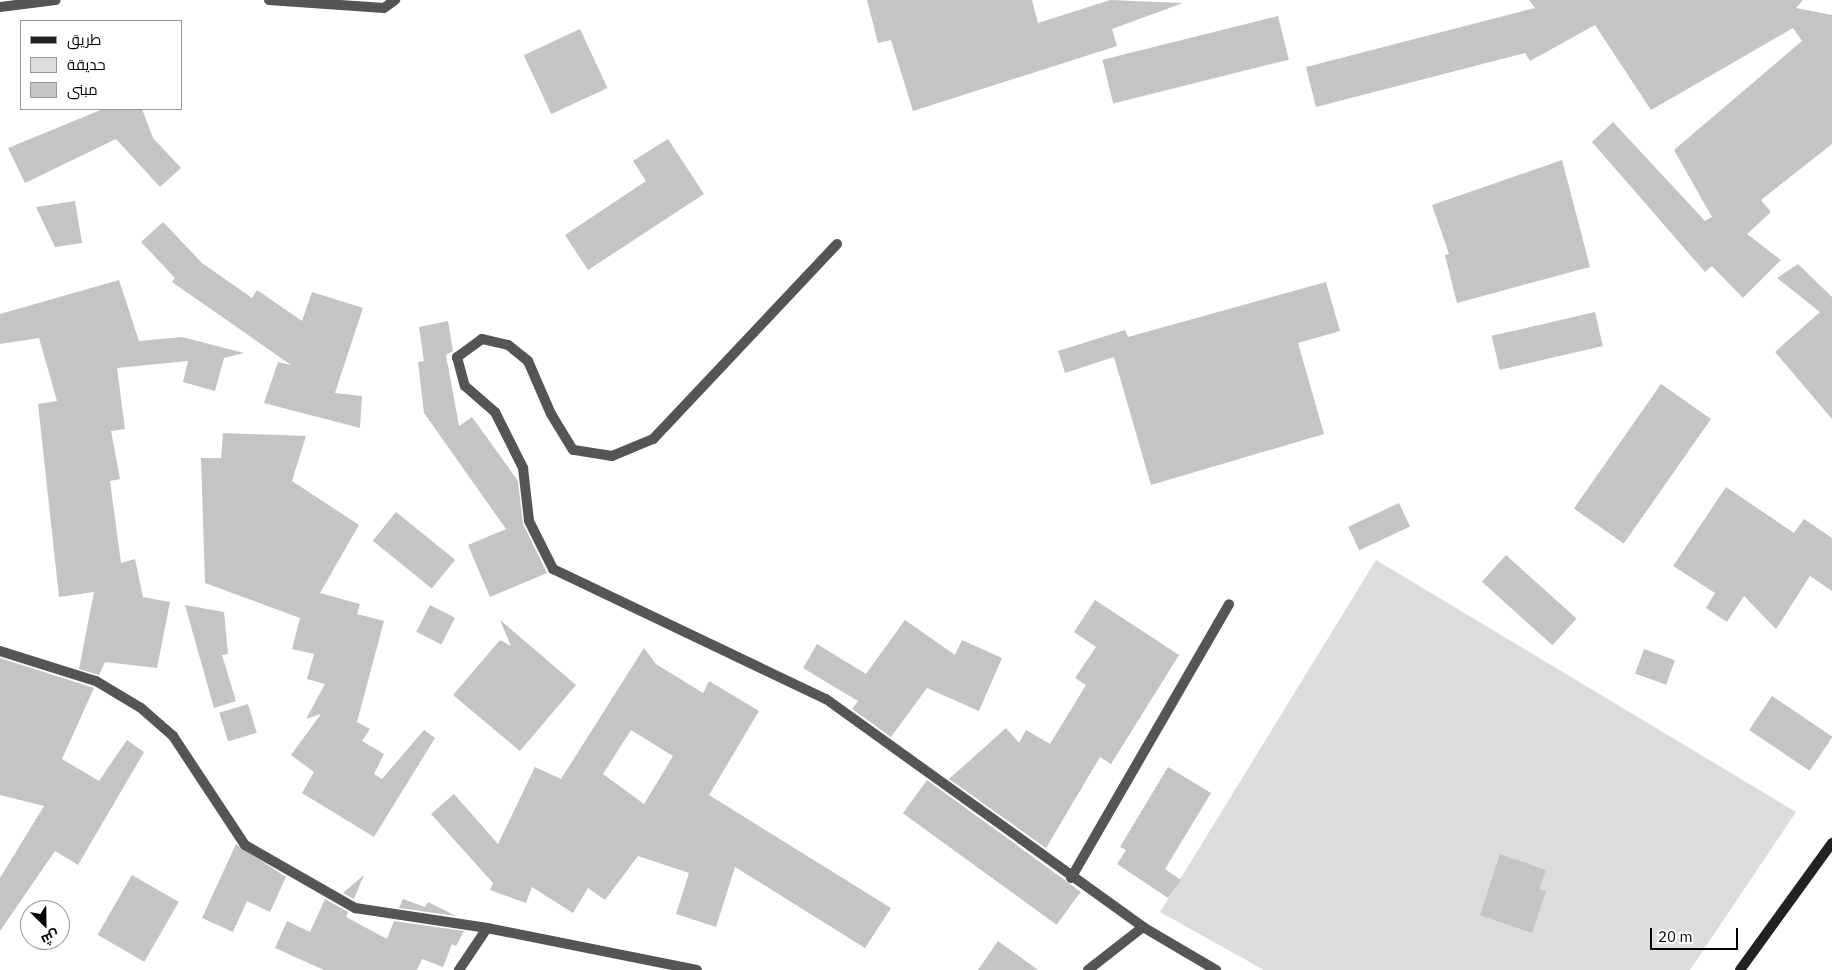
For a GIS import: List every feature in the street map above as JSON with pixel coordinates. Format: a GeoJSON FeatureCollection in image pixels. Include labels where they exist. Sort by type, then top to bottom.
{"type":"FeatureCollection","features":[{"type":"Feature","properties":{"kind":"main road"},"geometry":{"type":"LineString","coordinates":[[1740,970],[1832,843]]}},
{"type":"Feature","properties":{"kind":"street"},"geometry":{"type":"LineString","coordinates":[[0,7],[56,0]]}},
{"type":"Feature","properties":{"kind":"street"},"geometry":{"type":"LineString","coordinates":[[269,0],[384,8],[395,0]]}},
{"type":"Feature","properties":{"kind":"street"},"geometry":{"type":"LineString","coordinates":[[837,244],[653,439],[612,456],[573,450],[550,414],[528,361],[508,345],[482,340],[457,357],[465,386],[494,412],[523,468],[529,521],[554,569],[826,700],[1071,878],[1143,927],[1216,970]]}},
{"type":"Feature","properties":{"kind":"street"},"geometry":{"type":"LineString","coordinates":[[1071,878],[1229,604]]}},
{"type":"Feature","properties":{"kind":"street"},"geometry":{"type":"LineString","coordinates":[[0,651],[96,681],[141,708],[173,736],[245,845],[290,874],[355,908],[487,928],[697,970]]}},
{"type":"Feature","properties":{"kind":"street"},"geometry":{"type":"LineString","coordinates":[[1088,970],[1143,927]]}},
{"type":"Feature","properties":{"kind":"street"},"geometry":{"type":"LineString","coordinates":[[459,970],[487,928]]}},
{"type":"Feature","properties":{"kind":"green space"},"geometry":{"type":"Polygon","coordinates":[[[1376,560],[1796,812],[1690,970],[1264,970],[1160,912],[1376,560]]]}},
{"type":"Feature","properties":{"kind":"building"},"geometry":{"type":"Polygon","coordinates":[[[867,0],[1032,0],[1038,23],[1110,0],[1183,3],[1112,29],[1117,46],[913,111],[891,40],[878,43],[867,0]]]}},
{"type":"Feature","properties":{"kind":"building"},"geometry":{"type":"Polygon","coordinates":[[[1529,0],[1803,0],[1796,8],[1832,15],[1832,144],[1761,200],[1771,212],[1747,234],[1781,260],[1743,298],[1712,266],[1705,272],[1592,142],[1613,122],[1705,221],[1712,217],[1674,150],[1802,41],[1793,28],[1651,110],[1595,25],[1530,61],[1525,53],[1316,107],[1306,67],[1535,8],[1529,0]]]}},
{"type":"Feature","properties":{"kind":"building"},"geometry":{"type":"Polygon","coordinates":[[[1278,16],[1289,60],[1113,103],[1102,60],[1278,16]]]}},
{"type":"Feature","properties":{"kind":"building"},"geometry":{"type":"Polygon","coordinates":[[[580,29],[607,88],[551,114],[524,55],[580,29]]]}},
{"type":"Feature","properties":{"kind":"building"},"geometry":{"type":"Polygon","coordinates":[[[101,110],[142,110],[153,138],[181,168],[160,187],[116,139],[25,183],[8,148],[101,110]]]}},
{"type":"Feature","properties":{"kind":"building"},"geometry":{"type":"Polygon","coordinates":[[[668,139],[704,194],[588,270],[565,235],[646,181],[633,161],[668,139]]]}},
{"type":"Feature","properties":{"kind":"building"},"geometry":{"type":"Polygon","coordinates":[[[1562,160],[1590,267],[1457,303],[1445,255],[1449,254],[1432,205],[1562,160]]]}},
{"type":"Feature","properties":{"kind":"building"},"geometry":{"type":"Polygon","coordinates":[[[75,201],[82,243],[55,247],[36,207],[75,201]]]}},
{"type":"Feature","properties":{"kind":"building"},"geometry":{"type":"Polygon","coordinates":[[[163,222],[202,263],[252,298],[257,290],[302,321],[312,292],[363,308],[335,393],[362,396],[360,428],[264,403],[278,362],[291,365],[172,282],[175,278],[141,242],[163,222]]]}},
{"type":"Feature","properties":{"kind":"building"},"geometry":{"type":"Polygon","coordinates":[[[1798,264],[1832,297],[1832,419],[1775,352],[1820,312],[1777,278],[1798,264]]]}},
{"type":"Feature","properties":{"kind":"building"},"geometry":{"type":"Polygon","coordinates":[[[119,280],[139,341],[182,337],[244,353],[224,358],[215,391],[183,382],[188,361],[117,368],[125,429],[111,431],[120,479],[110,481],[121,563],[135,559],[143,597],[170,602],[157,668],[105,662],[99,675],[79,669],[94,592],[59,597],[38,404],[57,401],[39,338],[0,344],[0,314],[119,280]]]}},
{"type":"Feature","properties":{"kind":"building"},"geometry":{"type":"Polygon","coordinates":[[[1326,282],[1340,331],[1298,343],[1324,434],[1151,485],[1114,357],[1065,373],[1058,351],[1125,330],[1128,337],[1326,282]]]}},
{"type":"Feature","properties":{"kind":"building"},"geometry":{"type":"Polygon","coordinates":[[[1595,312],[1603,346],[1500,370],[1492,336],[1595,312]]]}},
{"type":"Feature","properties":{"kind":"building"},"geometry":{"type":"Polygon","coordinates":[[[448,321],[453,351],[446,355],[459,426],[472,417],[518,481],[523,524],[547,573],[490,597],[468,545],[506,529],[424,413],[418,362],[424,361],[419,327],[448,321]]]}},
{"type":"Feature","properties":{"kind":"building"},"geometry":{"type":"Polygon","coordinates":[[[1661,384],[1711,419],[1624,543],[1574,509],[1661,384]]]}},
{"type":"Feature","properties":{"kind":"building"},"geometry":{"type":"Polygon","coordinates":[[[223,433],[306,436],[292,481],[359,525],[320,593],[360,604],[357,614],[384,621],[357,722],[370,729],[362,741],[384,754],[374,774],[382,779],[424,730],[435,738],[374,837],[302,793],[314,772],[291,755],[321,714],[306,719],[325,684],[307,679],[314,654],[292,649],[300,618],[205,583],[201,458],[221,458],[223,433]]]}},
{"type":"Feature","properties":{"kind":"building"},"geometry":{"type":"Polygon","coordinates":[[[1726,487],[1794,533],[1804,519],[1832,538],[1832,591],[1810,576],[1776,629],[1744,596],[1727,622],[1706,608],[1715,593],[1673,566],[1726,487]]]}},
{"type":"Feature","properties":{"kind":"building"},"geometry":{"type":"Polygon","coordinates":[[[1399,503],[1410,527],[1359,550],[1348,527],[1399,503]]]}},
{"type":"Feature","properties":{"kind":"building"},"geometry":{"type":"Polygon","coordinates":[[[396,512],[455,560],[432,589],[373,541],[396,512]]]}},
{"type":"Feature","properties":{"kind":"building"},"geometry":{"type":"Polygon","coordinates":[[[1506,555],[1577,619],[1553,645],[1482,582],[1506,555]]]}},
{"type":"Feature","properties":{"kind":"building"},"geometry":{"type":"Polygon","coordinates":[[[1095,600],[1179,655],[1111,764],[1100,757],[1046,848],[949,779],[1006,728],[1019,743],[1026,730],[1050,744],[1086,685],[1075,678],[1096,647],[1074,632],[1095,600]]]}},
{"type":"Feature","properties":{"kind":"building"},"geometry":{"type":"Polygon","coordinates":[[[185,605],[224,612],[228,654],[222,655],[236,701],[214,708],[185,605]]]}},
{"type":"Feature","properties":{"kind":"building"},"geometry":{"type":"Polygon","coordinates":[[[430,605],[455,618],[441,644],[416,632],[430,605]]]}},
{"type":"Feature","properties":{"kind":"building"},"geometry":{"type":"Polygon","coordinates":[[[500,620],[576,685],[520,751],[453,695],[500,640],[511,646],[500,620]]]}},
{"type":"Feature","properties":{"kind":"building"},"geometry":{"type":"Polygon","coordinates":[[[905,620],[955,655],[962,640],[1002,658],[979,711],[927,688],[891,737],[852,709],[858,701],[803,668],[817,644],[866,674],[905,620]]]}},
{"type":"Feature","properties":{"kind":"building"},"geometry":{"type":"Polygon","coordinates":[[[644,648],[656,664],[703,693],[709,681],[759,711],[709,795],[891,908],[865,948],[735,867],[716,927],[676,914],[689,873],[638,856],[605,900],[588,888],[573,913],[532,887],[526,903],[490,890],[493,883],[431,814],[454,794],[498,844],[535,767],[561,779],[644,648]],[[631,730],[603,774],[644,804],[673,756],[631,730]]]}},
{"type":"Feature","properties":{"kind":"building"},"geometry":{"type":"Polygon","coordinates":[[[1644,649],[1675,660],[1666,685],[1635,673],[1644,649]]]}},
{"type":"Feature","properties":{"kind":"building"},"geometry":{"type":"Polygon","coordinates":[[[0,658],[94,688],[62,759],[99,781],[127,740],[144,752],[78,865],[55,851],[0,931],[0,878],[44,806],[0,795],[0,658]]]}},
{"type":"Feature","properties":{"kind":"building"},"geometry":{"type":"Polygon","coordinates":[[[1772,696],[1832,736],[1810,771],[1749,730],[1772,696]]]}},
{"type":"Feature","properties":{"kind":"building"},"geometry":{"type":"Polygon","coordinates":[[[248,704],[257,733],[228,741],[219,713],[248,704]]]}},
{"type":"Feature","properties":{"kind":"building"},"geometry":{"type":"Polygon","coordinates":[[[1168,767],[1211,793],[1165,869],[1181,880],[1168,898],[1117,864],[1126,850],[1120,847],[1168,767]]]}},
{"type":"Feature","properties":{"kind":"building"},"geometry":{"type":"Polygon","coordinates":[[[927,780],[1081,892],[1057,925],[903,813],[927,780]]]}},
{"type":"Feature","properties":{"kind":"building"},"geometry":{"type":"Polygon","coordinates":[[[236,844],[286,877],[270,912],[247,901],[233,932],[202,918],[236,844]]]}},
{"type":"Feature","properties":{"kind":"building"},"geometry":{"type":"Polygon","coordinates":[[[1500,854],[1546,870],[1539,889],[1546,891],[1532,933],[1480,915],[1500,854]]]}},
{"type":"Feature","properties":{"kind":"building"},"geometry":{"type":"Polygon","coordinates":[[[132,875],[179,902],[144,962],[98,935],[132,875]]]}},
{"type":"Feature","properties":{"kind":"building"},"geometry":{"type":"Polygon","coordinates":[[[364,875],[354,899],[343,893],[364,875]]]}},
{"type":"Feature","properties":{"kind":"building"},"geometry":{"type":"Polygon","coordinates":[[[325,899],[348,912],[346,917],[387,939],[394,921],[464,931],[456,946],[452,944],[443,967],[422,959],[417,970],[324,970],[275,948],[287,921],[310,932],[325,899]]]}},
{"type":"Feature","properties":{"kind":"building"},"geometry":{"type":"Polygon","coordinates":[[[403,899],[425,907],[428,902],[456,916],[399,908],[403,899]]]}},
{"type":"Feature","properties":{"kind":"building"},"geometry":{"type":"Polygon","coordinates":[[[998,941],[1038,970],[978,970],[998,941]]]}}]}
